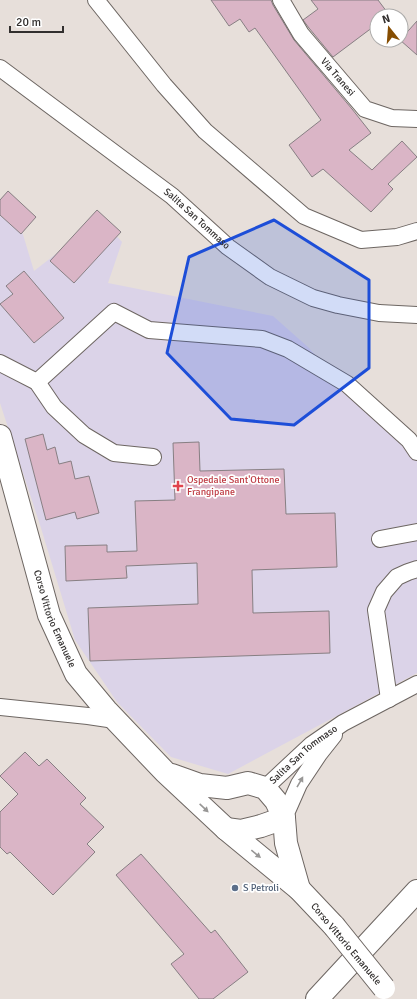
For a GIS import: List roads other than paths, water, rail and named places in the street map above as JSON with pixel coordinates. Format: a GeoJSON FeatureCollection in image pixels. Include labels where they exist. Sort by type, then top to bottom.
{"type":"FeatureCollection","features":[{"type":"Feature","properties":{"kind":"street"},"geometry":{"type":"LineString","coordinates":[[96,0],[164,85],[205,131],[304,216],[361,240],[397,237],[417,231]]}},
{"type":"Feature","properties":{"kind":"street","name":"Via Tranesi"},"geometry":{"type":"LineString","coordinates":[[281,0],[301,34],[365,109],[392,118],[417,119]]}},
{"type":"Feature","properties":{"kind":"street","name":"Salita San Tommaso"},"geometry":{"type":"LineString","coordinates":[[0,68],[172,196],[228,247],[270,277],[313,298],[338,305],[379,313],[417,315]]}},
{"type":"Feature","properties":{"kind":"street"},"geometry":{"type":"LineString","coordinates":[[37,382],[114,312],[149,330],[262,339],[288,349],[347,384],[409,440],[417,452]]}},
{"type":"Feature","properties":{"kind":"street"},"geometry":{"type":"LineString","coordinates":[[0,363],[37,382],[54,408],[84,435],[114,453],[153,457]]}},
{"type":"Feature","properties":{"kind":"street","name":"Corso Vittorio Emanuele"},"geometry":{"type":"LineString","coordinates":[[0,436],[49,615],[76,674],[115,720],[165,772],[226,829],[299,889],[334,926],[388,994]]}},
{"type":"Feature","properties":{"kind":"street"},"geometry":{"type":"LineString","coordinates":[[380,539],[417,532]]}},
{"type":"Feature","properties":{"kind":"street"},"geometry":{"type":"LineString","coordinates":[[389,699],[376,610],[384,592],[397,577],[417,569]]}},
{"type":"Feature","properties":{"kind":"street","name":"Salita San Tommaso"},"geometry":{"type":"LineString","coordinates":[[265,788],[311,744],[343,722],[417,684]]}},
{"type":"Feature","properties":{"kind":"street"},"geometry":{"type":"LineString","coordinates":[[0,707],[115,720]]}},
{"type":"Feature","properties":{"kind":"street","name":"Salita San Tommaso"},"geometry":{"type":"LineString","coordinates":[[284,818],[299,784],[343,722]]}},
{"type":"Feature","properties":{"kind":"street","name":"Corso Vittorio Emanuele"},"geometry":{"type":"LineString","coordinates":[[165,772],[200,785],[227,788],[248,783],[265,788],[276,801],[284,818],[286,843],[299,889]]}},
{"type":"Feature","properties":{"kind":"street"},"geometry":{"type":"LineString","coordinates":[[227,788],[222,806],[226,829],[241,831],[284,818]]}},
{"type":"Feature","properties":{"kind":"street"},"geometry":{"type":"LineString","coordinates":[[317,999],[417,891]]}},
{"type":"Feature","properties":{"kind":"place","name":"Ospedale Sant'Ottone Frangipane"},"geometry":{"type":"Point","coordinates":[178,486]}},
{"type":"Feature","properties":{"kind":"place","name":"S Petroli"},"geometry":{"type":"Point","coordinates":[235,888]}}]}
